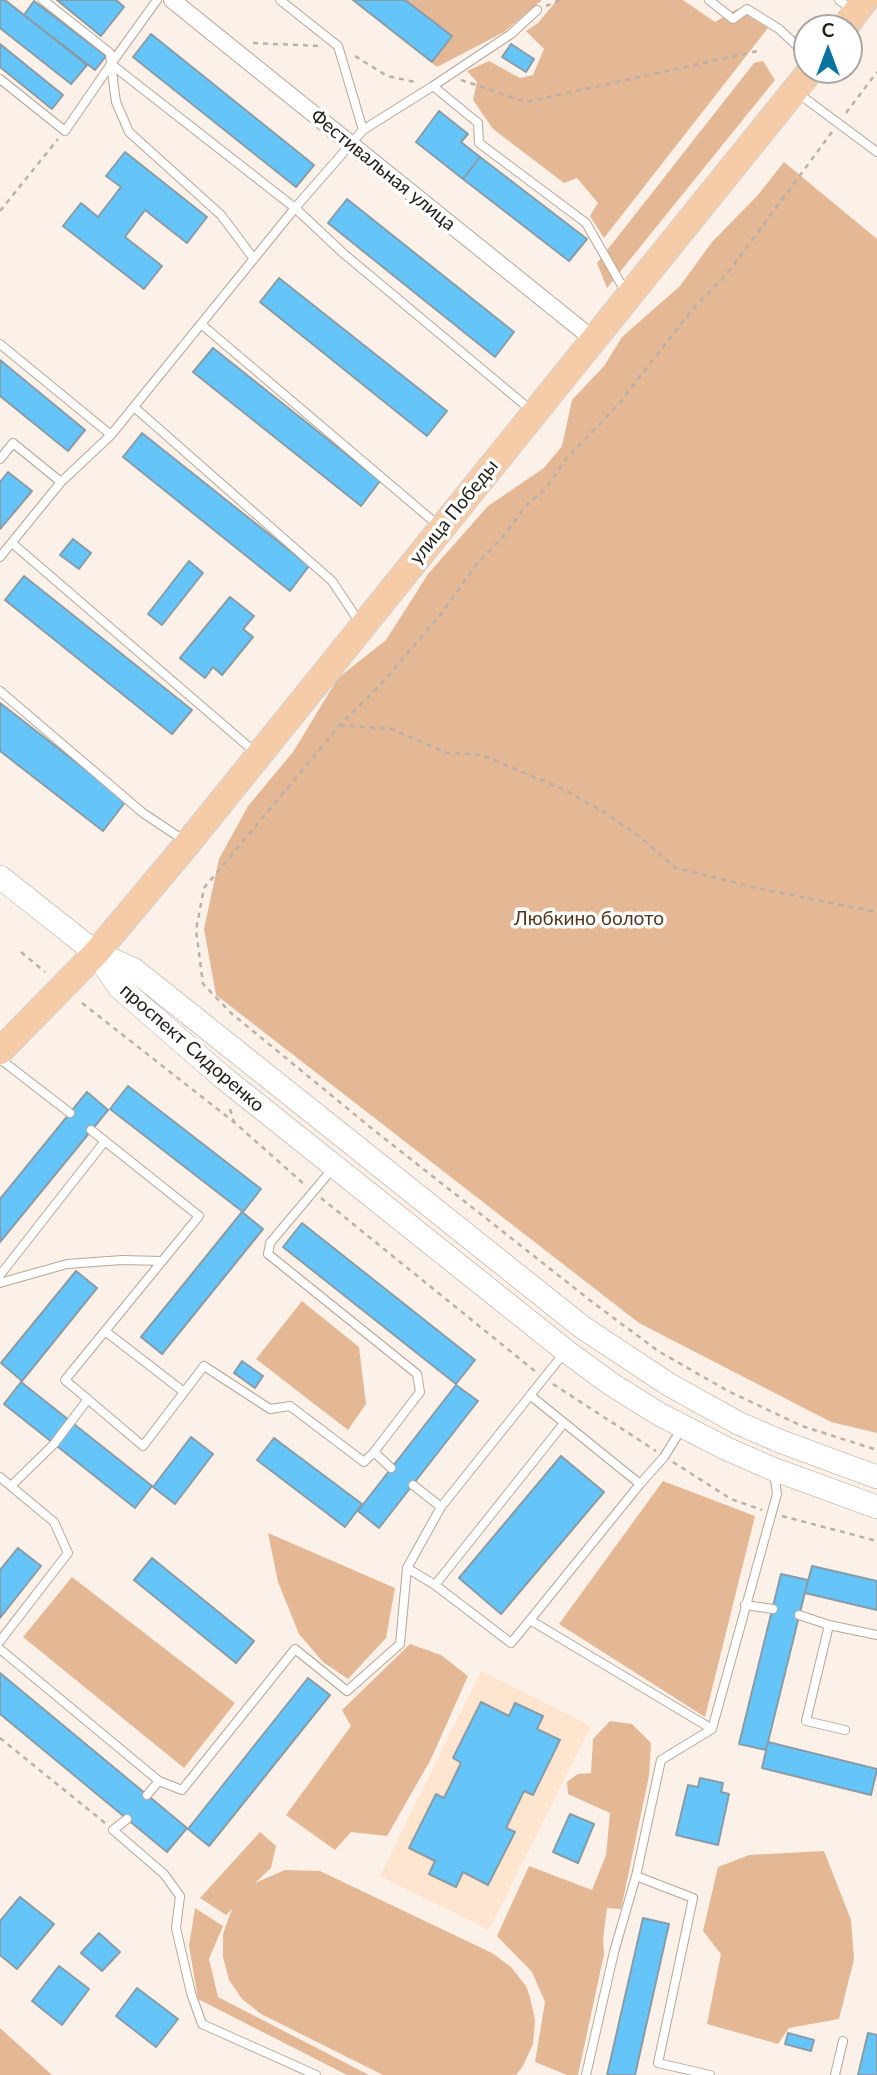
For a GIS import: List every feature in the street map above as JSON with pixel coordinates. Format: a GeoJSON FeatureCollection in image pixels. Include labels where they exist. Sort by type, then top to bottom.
{"type":"FeatureCollection","features":[{"type":"Feature","properties":{"kind":"main road","name":"улица Победы"},"geometry":{"type":"LineString","coordinates":[[0,1051],[96,953],[188,843],[800,84]]}},
{"type":"Feature","properties":{"kind":"main road"},"geometry":{"type":"LineString","coordinates":[[0,877],[96,953]]}},
{"type":"Feature","properties":{"kind":"main road","name":"проспект Сидоренко"},"geometry":{"type":"LineString","coordinates":[[96,953],[119,988],[220,1075],[611,1384],[683,1427],[773,1469],[877,1507]]}},
{"type":"Feature","properties":{"kind":"main road","name":"проспект Сидоренко"},"geometry":{"type":"LineString","coordinates":[[96,953],[133,969],[582,1327],[668,1384],[738,1423],[877,1477]]}},
{"type":"Feature","properties":{"kind":"main road"},"geometry":{"type":"LineString","coordinates":[[773,1469],[782,1442]]}},
{"type":"Feature","properties":{"kind":"street","name":"Фестивальная улица"},"geometry":{"type":"LineString","coordinates":[[172,0],[594,340]]}},
{"type":"Feature","properties":{"kind":"lane"},"geometry":{"type":"LineString","coordinates":[[43,0],[110,53],[116,102],[129,132],[221,215],[254,259]]}},
{"type":"Feature","properties":{"kind":"lane"},"geometry":{"type":"LineString","coordinates":[[0,79],[65,131],[157,0]]}},
{"type":"Feature","properties":{"kind":"lane"},"geometry":{"type":"LineString","coordinates":[[280,0],[338,46],[363,130]]}},
{"type":"Feature","properties":{"kind":"lane"},"geometry":{"type":"LineString","coordinates":[[709,0],[733,19],[747,9],[779,29],[793,42]]}},
{"type":"Feature","properties":{"kind":"lane"},"geometry":{"type":"LineString","coordinates":[[0,557],[61,482],[111,435],[295,208],[363,130],[511,34],[537,10]]}},
{"type":"Feature","properties":{"kind":"lane"},"geometry":{"type":"LineString","coordinates":[[111,64],[295,208],[343,253],[534,413]]}},
{"type":"Feature","properties":{"kind":"lane"},"geometry":{"type":"LineString","coordinates":[[433,86],[478,123],[479,143],[586,223],[629,297]]}},
{"type":"Feature","properties":{"kind":"lane"},"geometry":{"type":"LineString","coordinates":[[795,91],[877,152]]}},
{"type":"Feature","properties":{"kind":"lane"},"geometry":{"type":"LineString","coordinates":[[201,324],[441,528]]}},
{"type":"Feature","properties":{"kind":"lane"},"geometry":{"type":"LineString","coordinates":[[0,344],[111,435]]}},
{"type":"Feature","properties":{"kind":"lane"},"geometry":{"type":"LineString","coordinates":[[134,407],[332,581],[362,625]]}},
{"type":"Feature","properties":{"kind":"lane"},"geometry":{"type":"LineString","coordinates":[[0,458],[13,443],[61,482]]}},
{"type":"Feature","properties":{"kind":"lane"},"geometry":{"type":"LineString","coordinates":[[12,543],[260,755]]}},
{"type":"Feature","properties":{"kind":"lane"},"geometry":{"type":"LineString","coordinates":[[0,691],[143,813],[188,843]]}},
{"type":"Feature","properties":{"kind":"lane"},"geometry":{"type":"LineString","coordinates":[[0,1059],[70,1113]]}},
{"type":"Feature","properties":{"kind":"lane"},"geometry":{"type":"LineString","coordinates":[[91,1130],[199,1216],[65,1380],[143,1446],[204,1366],[270,1409],[290,1406],[364,1462],[420,1392],[417,1374],[268,1254],[270,1242],[334,1166]]}},
{"type":"Feature","properties":{"kind":"lane"},"geometry":{"type":"LineString","coordinates":[[0,1275],[105,1141]]}},
{"type":"Feature","properties":{"kind":"lane"},"geometry":{"type":"LineString","coordinates":[[0,1283],[67,1264],[122,1260],[162,1261]]}},
{"type":"Feature","properties":{"kind":"lane"},"geometry":{"type":"LineString","coordinates":[[105,1331],[184,1392]]}},
{"type":"Feature","properties":{"kind":"lane"},"geometry":{"type":"LineString","coordinates":[[0,1649],[159,1781],[182,1790],[295,1649],[348,1691],[400,1644],[407,1568],[441,1507],[566,1351]]}},
{"type":"Feature","properties":{"kind":"lane"},"geometry":{"type":"LineString","coordinates":[[531,1396],[640,1484]]}},
{"type":"Feature","properties":{"kind":"lane"},"geometry":{"type":"LineString","coordinates":[[11,1486],[54,1444],[88,1399]]}},
{"type":"Feature","properties":{"kind":"lane"},"geometry":{"type":"LineString","coordinates":[[435,1585],[564,1423]]}},
{"type":"Feature","properties":{"kind":"lane"},"geometry":{"type":"LineString","coordinates":[[407,1568],[435,1585],[511,1643],[664,1457],[683,1427]]}},
{"type":"Feature","properties":{"kind":"lane"},"geometry":{"type":"LineString","coordinates":[[374,1452],[391,1468]]}},
{"type":"Feature","properties":{"kind":"lane"},"geometry":{"type":"LineString","coordinates":[[586,2075],[614,1952],[636,1876],[661,1760],[712,1729],[777,1494],[773,1469]]}},
{"type":"Feature","properties":{"kind":"lane"},"geometry":{"type":"LineString","coordinates":[[0,1477],[54,1522],[68,1553],[0,1641]]}},
{"type":"Feature","properties":{"kind":"lane"},"geometry":{"type":"LineString","coordinates":[[413,1485],[441,1507]]}},
{"type":"Feature","properties":{"kind":"lane"},"geometry":{"type":"LineString","coordinates":[[745,1605],[773,1609]]}},
{"type":"Feature","properties":{"kind":"lane"},"geometry":{"type":"LineString","coordinates":[[799,1615],[829,1625],[877,1635]]}},
{"type":"Feature","properties":{"kind":"lane"},"geometry":{"type":"LineString","coordinates":[[530,1620],[712,1729]]}},
{"type":"Feature","properties":{"kind":"lane"},"geometry":{"type":"LineString","coordinates":[[829,1625],[806,1721],[845,1730]]}},
{"type":"Feature","properties":{"kind":"lane"},"geometry":{"type":"LineString","coordinates":[[147,1795],[159,1781]]}},
{"type":"Feature","properties":{"kind":"lane"},"geometry":{"type":"LineString","coordinates":[[127,1819],[113,1830],[164,1874],[180,1896],[176,1928],[191,1993],[202,2024],[316,2075]]}},
{"type":"Feature","properties":{"kind":"lane"},"geometry":{"type":"LineString","coordinates":[[636,1876],[693,1898],[658,2063],[710,2075]]}},
{"type":"Feature","properties":{"kind":"lane"},"geometry":{"type":"LineString","coordinates":[[835,2075],[843,2041]]}},
{"type":"Feature","properties":{"kind":"path"},"geometry":{"type":"LineString","coordinates":[[448,76],[526,102],[758,51]]}},
{"type":"Feature","properties":{"kind":"path"},"geometry":{"type":"LineString","coordinates":[[877,72],[726,275],[692,310],[617,405],[565,460],[545,490],[529,502],[503,537],[476,565],[441,614],[340,726],[204,888],[196,930],[203,984],[231,1013],[370,1127],[658,1351],[727,1391],[790,1420],[877,1450]]}},
{"type":"Feature","properties":{"kind":"path"},"geometry":{"type":"LineString","coordinates":[[0,211],[65,131]]}},
{"type":"Feature","properties":{"kind":"path"},"geometry":{"type":"LineString","coordinates":[[340,726],[391,729],[447,753],[482,755],[565,790],[640,837],[676,868],[761,889],[877,912]]}},
{"type":"Feature","properties":{"kind":"path"},"geometry":{"type":"LineString","coordinates":[[21,952],[45,972]]}},
{"type":"Feature","properties":{"kind":"path"},"geometry":{"type":"LineString","coordinates":[[82,1003],[234,1122],[313,1192],[544,1378],[731,1499],[770,1513],[877,1541]]}},
{"type":"Feature","properties":{"kind":"path"},"geometry":{"type":"LineString","coordinates":[[0,1738],[113,1830]]}},
{"type":"Feature","properties":{"kind":"shaded area"},"geometry":{"type":"Polygon","coordinates":[[[481,1671],[591,1726],[489,1930],[380,1876],[481,1671]]]}},
{"type":"Feature","properties":{"kind":"green space"},"geometry":{"type":"Polygon","coordinates":[[[352,0],[542,0],[504,32],[437,67],[352,0]]]}},
{"type":"Feature","properties":{"kind":"green space"},"geometry":{"type":"Polygon","coordinates":[[[557,0],[683,0],[715,22],[737,9],[768,28],[604,238],[590,216],[598,203],[577,178],[564,183],[493,129],[473,100],[477,82],[467,71],[489,61],[520,78],[533,75],[544,49],[526,31],[538,23],[557,0]]]}},
{"type":"Feature","properties":{"kind":"green space"},"geometry":{"type":"Polygon","coordinates":[[[763,61],[775,80],[607,288],[597,263],[754,63],[763,61]]]}},
{"type":"Feature","properties":{"kind":"green space","name":"Любкино болото"},"geometry":{"type":"Polygon","coordinates":[[[784,162],[877,239],[877,1433],[831,1422],[639,1323],[216,995],[204,929],[219,859],[248,806],[293,752],[338,678],[386,640],[428,574],[488,506],[544,468],[562,446],[572,400],[604,366],[622,337],[680,286],[712,242],[758,195],[784,162]]]}},
{"type":"Feature","properties":{"kind":"green space"},"geometry":{"type":"Polygon","coordinates":[[[302,1301],[359,1347],[366,1404],[348,1430],[256,1359],[302,1301]]]}},
{"type":"Feature","properties":{"kind":"green space"},"geometry":{"type":"Polygon","coordinates":[[[663,1481],[755,1516],[705,1717],[559,1624],[663,1481]]]}},
{"type":"Feature","properties":{"kind":"green space"},"geometry":{"type":"Polygon","coordinates":[[[268,1533],[395,1588],[386,1638],[348,1679],[323,1662],[299,1634],[278,1582],[268,1533]]]}},
{"type":"Feature","properties":{"kind":"green space"},"geometry":{"type":"Polygon","coordinates":[[[72,1577],[235,1703],[184,1768],[23,1637],[72,1577]]]}},
{"type":"Feature","properties":{"kind":"green space"},"geometry":{"type":"Polygon","coordinates":[[[410,1644],[441,1655],[468,1676],[431,1759],[387,1836],[351,1832],[335,1850],[286,1815],[351,1726],[342,1710],[410,1644]]]}},
{"type":"Feature","properties":{"kind":"green space"},"geometry":{"type":"Polygon","coordinates":[[[610,1721],[632,1724],[651,1743],[649,1776],[621,1909],[607,1908],[604,1954],[578,2075],[567,2075],[535,2062],[545,2002],[532,1972],[497,1936],[529,1866],[592,1890],[606,1855],[610,1813],[568,1794],[567,1782],[578,1774],[591,1773],[593,1739],[610,1721]]]}},
{"type":"Feature","properties":{"kind":"green space"},"geometry":{"type":"Polygon","coordinates":[[[260,1832],[276,1846],[271,1868],[255,1883],[285,1870],[320,1871],[492,1953],[511,1967],[526,1986],[535,2020],[533,2044],[516,2075],[383,2075],[261,2014],[242,1999],[229,1980],[223,1957],[223,1934],[232,1909],[226,1915],[200,1898],[260,1832]]]}},
{"type":"Feature","properties":{"kind":"green space"},"geometry":{"type":"Polygon","coordinates":[[[824,1851],[851,1920],[854,1959],[839,2019],[789,2028],[778,2044],[707,2024],[721,1954],[703,1931],[718,1867],[749,1855],[824,1851]]]}},
{"type":"Feature","properties":{"kind":"green space"},"geometry":{"type":"Polygon","coordinates":[[[195,1908],[223,1926],[209,1959],[218,1997],[369,2075],[347,2075],[198,1999],[189,1946],[195,1908]]]}},
{"type":"Feature","properties":{"kind":"green space"},"geometry":{"type":"Polygon","coordinates":[[[0,2028],[52,2075],[0,2075],[0,2028]]]}},
{"type":"Feature","properties":{"kind":"building"},"geometry":{"type":"Polygon","coordinates":[[[0,0],[5,0],[87,65],[71,84],[0,28],[0,0]]]}},
{"type":"Feature","properties":{"kind":"building"},"geometry":{"type":"Polygon","coordinates":[[[57,0],[116,0],[124,7],[101,36],[57,0]]]}},
{"type":"Feature","properties":{"kind":"building"},"geometry":{"type":"Polygon","coordinates":[[[353,0],[405,0],[452,36],[432,62],[353,0]]]}},
{"type":"Feature","properties":{"kind":"building"},"geometry":{"type":"Polygon","coordinates":[[[34,1],[106,56],[95,70],[24,15],[34,1]]]}},
{"type":"Feature","properties":{"kind":"building"},"geometry":{"type":"Polygon","coordinates":[[[151,34],[314,165],[296,187],[133,57],[151,34]]]}},
{"type":"Feature","properties":{"kind":"building"},"geometry":{"type":"Polygon","coordinates":[[[0,44],[63,95],[52,109],[0,67],[0,44]]]}},
{"type":"Feature","properties":{"kind":"building"},"geometry":{"type":"Polygon","coordinates":[[[511,44],[534,59],[526,72],[502,57],[511,44]]]}},
{"type":"Feature","properties":{"kind":"building"},"geometry":{"type":"Polygon","coordinates":[[[439,111],[468,134],[461,142],[480,157],[463,179],[416,142],[439,111]]]}},
{"type":"Feature","properties":{"kind":"building"},"geometry":{"type":"Polygon","coordinates":[[[125,152],[207,217],[187,243],[145,210],[125,237],[162,266],[144,289],[63,226],[81,203],[98,217],[121,187],[106,176],[125,152]]]}},
{"type":"Feature","properties":{"kind":"building"},"geometry":{"type":"Polygon","coordinates":[[[480,157],[587,239],[569,261],[463,179],[480,157]]]}},
{"type":"Feature","properties":{"kind":"building"},"geometry":{"type":"Polygon","coordinates":[[[347,199],[514,332],[495,357],[328,223],[347,199]]]}},
{"type":"Feature","properties":{"kind":"building"},"geometry":{"type":"Polygon","coordinates":[[[279,278],[447,411],[427,436],[260,302],[279,278]]]}},
{"type":"Feature","properties":{"kind":"building"},"geometry":{"type":"Polygon","coordinates":[[[213,348],[380,481],[361,506],[193,372],[213,348]]]}},
{"type":"Feature","properties":{"kind":"building"},"geometry":{"type":"Polygon","coordinates":[[[0,360],[85,430],[68,451],[0,396],[0,360]]]}},
{"type":"Feature","properties":{"kind":"building"},"geometry":{"type":"Polygon","coordinates":[[[142,433],[309,566],[290,591],[123,457],[142,433]]]}},
{"type":"Feature","properties":{"kind":"building"},"geometry":{"type":"Polygon","coordinates":[[[8,472],[32,491],[0,529],[0,482],[8,472]]]}},
{"type":"Feature","properties":{"kind":"building"},"geometry":{"type":"Polygon","coordinates":[[[73,539],[91,553],[79,569],[60,555],[73,539]]]}},
{"type":"Feature","properties":{"kind":"building"},"geometry":{"type":"Polygon","coordinates":[[[189,561],[203,573],[162,625],[148,614],[189,561]]]}},
{"type":"Feature","properties":{"kind":"building"},"geometry":{"type":"Polygon","coordinates":[[[24,576],[192,710],[172,734],[5,600],[24,576]]]}},
{"type":"Feature","properties":{"kind":"building"},"geometry":{"type":"Polygon","coordinates":[[[230,597],[254,616],[243,629],[253,637],[222,675],[213,667],[205,678],[180,658],[230,597]]]}},
{"type":"Feature","properties":{"kind":"building"},"geometry":{"type":"Polygon","coordinates":[[[0,703],[126,801],[103,831],[0,751],[0,703]]]}},
{"type":"Feature","properties":{"kind":"building"},"geometry":{"type":"Polygon","coordinates":[[[128,1086],[261,1189],[243,1212],[110,1109],[128,1086]]]}},
{"type":"Feature","properties":{"kind":"building"},"geometry":{"type":"Polygon","coordinates":[[[87,1092],[108,1110],[0,1242],[0,1199],[87,1092]]]}},
{"type":"Feature","properties":{"kind":"building"},"geometry":{"type":"Polygon","coordinates":[[[242,1212],[263,1229],[162,1354],[141,1337],[242,1212]]]}},
{"type":"Feature","properties":{"kind":"building"},"geometry":{"type":"Polygon","coordinates":[[[302,1223],[475,1360],[456,1384],[283,1247],[302,1223]]]}},
{"type":"Feature","properties":{"kind":"building"},"geometry":{"type":"Polygon","coordinates":[[[76,1271],[97,1288],[22,1381],[1,1363],[76,1271]]]}},
{"type":"Feature","properties":{"kind":"building"},"geometry":{"type":"Polygon","coordinates":[[[242,1361],[263,1376],[255,1388],[234,1373],[242,1361]]]}},
{"type":"Feature","properties":{"kind":"building"},"geometry":{"type":"Polygon","coordinates":[[[21,1382],[152,1486],[135,1508],[4,1404],[21,1382]]]}},
{"type":"Feature","properties":{"kind":"building"},"geometry":{"type":"Polygon","coordinates":[[[456,1385],[478,1401],[379,1528],[358,1511],[456,1385]]]}},
{"type":"Feature","properties":{"kind":"building"},"geometry":{"type":"Polygon","coordinates":[[[191,1437],[213,1454],[175,1504],[153,1487],[191,1437]]]}},
{"type":"Feature","properties":{"kind":"building"},"geometry":{"type":"Polygon","coordinates":[[[274,1438],[362,1504],[345,1527],[257,1460],[274,1438]]]}},
{"type":"Feature","properties":{"kind":"building"},"geometry":{"type":"Polygon","coordinates":[[[561,1456],[604,1492],[501,1614],[459,1578],[561,1456]]]}},
{"type":"Feature","properties":{"kind":"building"},"geometry":{"type":"Polygon","coordinates":[[[18,1548],[41,1566],[0,1618],[0,1570],[18,1548]]]}},
{"type":"Feature","properties":{"kind":"building"},"geometry":{"type":"Polygon","coordinates":[[[152,1558],[254,1641],[236,1663],[134,1580],[152,1558]]]}},
{"type":"Feature","properties":{"kind":"building"},"geometry":{"type":"Polygon","coordinates":[[[812,1566],[877,1581],[877,1610],[805,1593],[812,1566]]]}},
{"type":"Feature","properties":{"kind":"building"},"geometry":{"type":"Polygon","coordinates":[[[781,1574],[808,1580],[766,1750],[739,1744],[781,1574]]]}},
{"type":"Feature","properties":{"kind":"building"},"geometry":{"type":"Polygon","coordinates":[[[0,1673],[187,1828],[167,1852],[0,1714],[0,1673]]]}},
{"type":"Feature","properties":{"kind":"building"},"geometry":{"type":"Polygon","coordinates":[[[308,1678],[330,1695],[209,1846],[188,1829],[308,1678]]]}},
{"type":"Feature","properties":{"kind":"building"},"geometry":{"type":"Polygon","coordinates":[[[481,1702],[509,1716],[515,1703],[543,1716],[537,1729],[560,1740],[533,1795],[524,1791],[506,1828],[515,1832],[488,1885],[463,1872],[456,1887],[429,1874],[435,1861],[409,1848],[436,1794],[444,1798],[461,1763],[453,1758],[481,1702]]]}},
{"type":"Feature","properties":{"kind":"building"},"geometry":{"type":"Polygon","coordinates":[[[768,1742],[877,1769],[871,1795],[762,1768],[768,1742]]]}},
{"type":"Feature","properties":{"kind":"building"},"geometry":{"type":"Polygon","coordinates":[[[700,1778],[723,1783],[721,1792],[729,1794],[718,1845],[676,1835],[688,1785],[698,1787],[700,1778]]]}},
{"type":"Feature","properties":{"kind":"building"},"geometry":{"type":"Polygon","coordinates":[[[570,1814],[594,1824],[578,1863],[553,1852],[570,1814]]]}},
{"type":"Feature","properties":{"kind":"building"},"geometry":{"type":"Polygon","coordinates":[[[20,1897],[54,1924],[17,1969],[0,1955],[0,1921],[20,1897]]]}},
{"type":"Feature","properties":{"kind":"building"},"geometry":{"type":"Polygon","coordinates":[[[643,1918],[669,1924],[635,2075],[607,2075],[643,1918]]]}},
{"type":"Feature","properties":{"kind":"building"},"geometry":{"type":"Polygon","coordinates":[[[99,1933],[120,1952],[102,1971],[81,1953],[99,1933]]]}},
{"type":"Feature","properties":{"kind":"building"},"geometry":{"type":"Polygon","coordinates":[[[59,1966],[89,1989],[62,2025],[32,2001],[59,1966]]]}},
{"type":"Feature","properties":{"kind":"building"},"geometry":{"type":"Polygon","coordinates":[[[137,1988],[178,2019],[156,2047],[116,2016],[137,1988]]]}},
{"type":"Feature","properties":{"kind":"building"},"geometry":{"type":"Polygon","coordinates":[[[788,2033],[814,2040],[811,2051],[785,2044],[788,2033]]]}},
{"type":"Feature","properties":{"kind":"building"},"geometry":{"type":"Polygon","coordinates":[[[868,2033],[877,2035],[877,2075],[858,2075],[868,2033]]]}}]}
